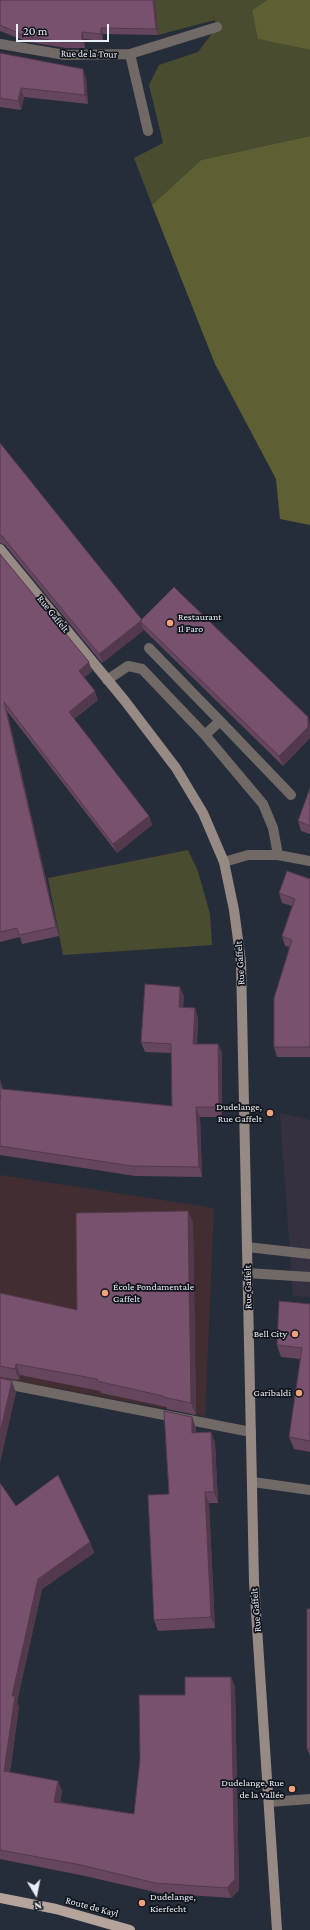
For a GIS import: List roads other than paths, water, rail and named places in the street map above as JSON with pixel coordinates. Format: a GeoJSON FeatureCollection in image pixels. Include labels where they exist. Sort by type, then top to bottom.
{"type":"FeatureCollection","features":[{"type":"Feature","properties":{"kind":"main road","name":"Rue Gaffelt"},"geometry":{"type":"LineString","coordinates":[[0,549],[107,680],[176,768],[203,813],[224,862],[234,910],[241,962],[254,1582],[277,1930]]}},
{"type":"Feature","properties":{"kind":"main road","name":"Route de Kayl"},"geometry":{"type":"LineString","coordinates":[[0,1898],[56,1909],[130,1930]]}},
{"type":"Feature","properties":{"kind":"street","name":"Rue de la Tour"},"geometry":{"type":"LineString","coordinates":[[0,44],[65,55],[130,54],[217,27]]}},
{"type":"Feature","properties":{"kind":"street","name":"Rue de la Tour"},"geometry":{"type":"LineString","coordinates":[[130,54],[148,131]]}},
{"type":"Feature","properties":{"kind":"street"},"geometry":{"type":"LineString","coordinates":[[149,648],[291,795]]}},
{"type":"Feature","properties":{"kind":"street"},"geometry":{"type":"LineString","coordinates":[[107,680],[128,666],[142,669],[205,735],[263,804],[273,828],[278,854]]}},
{"type":"Feature","properties":{"kind":"street"},"geometry":{"type":"LineString","coordinates":[[205,735],[220,721]]}},
{"type":"Feature","properties":{"kind":"street"},"geometry":{"type":"LineString","coordinates":[[224,862],[248,855],[278,854],[310,861]]}},
{"type":"Feature","properties":{"kind":"street"},"geometry":{"type":"LineString","coordinates":[[247,1247],[310,1254]]}},
{"type":"Feature","properties":{"kind":"street"},"geometry":{"type":"LineString","coordinates":[[247,1273],[310,1278]]}},
{"type":"Feature","properties":{"kind":"street"},"geometry":{"type":"LineString","coordinates":[[0,1383],[251,1432]]}},
{"type":"Feature","properties":{"kind":"street"},"geometry":{"type":"LineString","coordinates":[[253,1482],[310,1490]]}},
{"type":"Feature","properties":{"kind":"street"},"geometry":{"type":"LineString","coordinates":[[269,1802],[310,1799]]}},
{"type":"Feature","properties":{"kind":"place","name":"Restaurant Il Faro"},"geometry":{"type":"Point","coordinates":[170,623]}},
{"type":"Feature","properties":{"kind":"place","name":"Dudelange, Rue Gaffelt"},"geometry":{"type":"Point","coordinates":[270,1113]}},
{"type":"Feature","properties":{"kind":"place","name":"École Fondamentale Gaffelt"},"geometry":{"type":"Point","coordinates":[105,1293]}},
{"type":"Feature","properties":{"kind":"place","name":"Bell City"},"geometry":{"type":"Point","coordinates":[295,1334]}},
{"type":"Feature","properties":{"kind":"place","name":"Garibaldi"},"geometry":{"type":"Point","coordinates":[299,1393]}},
{"type":"Feature","properties":{"kind":"place","name":"Dudelange, Rue de la Vallée"},"geometry":{"type":"Point","coordinates":[292,1789]}},
{"type":"Feature","properties":{"kind":"place","name":"Dudelange, Kierfecht"},"geometry":{"type":"Point","coordinates":[142,1903]}}]}
